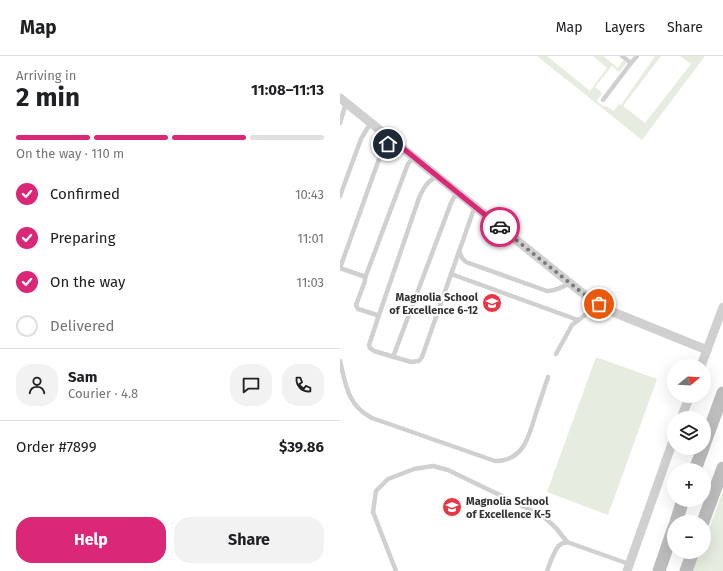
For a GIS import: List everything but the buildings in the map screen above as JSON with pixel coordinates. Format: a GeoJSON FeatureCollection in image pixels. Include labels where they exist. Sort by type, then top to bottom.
{"type":"FeatureCollection","features":[{"type":"Feature","properties":{"kind":"main road"},"geometry":{"type":"LineString","coordinates":[[711,426],[723,394]]}},
{"type":"Feature","properties":{"kind":"main road"},"geometry":{"type":"LineString","coordinates":[[706,515],[723,468]]}},
{"type":"Feature","properties":{"kind":"main road"},"geometry":{"type":"LineString","coordinates":[[659,571],[667,548]]}},
{"type":"Feature","properties":{"kind":"main road"},"geometry":{"type":"LineString","coordinates":[[686,571],[690,559]]}},
{"type":"Feature","properties":{"kind":"street"},"geometry":{"type":"LineString","coordinates":[[343,100],[581,292],[608,310],[707,350]]}},
{"type":"Feature","properties":{"kind":"street"},"geometry":{"type":"LineString","coordinates":[[704,359],[723,307]]}},
{"type":"Feature","properties":{"kind":"street"},"geometry":{"type":"LineString","coordinates":[[628,567],[668,455]]}},
{"type":"Feature","properties":{"kind":"lane"},"geometry":{"type":"LineString","coordinates":[[622,56],[631,63]]}},
{"type":"Feature","properties":{"kind":"lane"},"geometry":{"type":"LineString","coordinates":[[603,100],[637,56]]}},
{"type":"Feature","properties":{"kind":"lane"},"geometry":{"type":"LineString","coordinates":[[340,123],[343,100]]}},
{"type":"Feature","properties":{"kind":"lane"},"geometry":{"type":"LineString","coordinates":[[340,196],[361,139],[371,123]]}},
{"type":"Feature","properties":{"kind":"lane"},"geometry":{"type":"LineString","coordinates":[[365,278],[340,268],[383,148],[394,141]]}},
{"type":"Feature","properties":{"kind":"lane"},"geometry":{"type":"LineString","coordinates":[[378,318],[377,315],[358,309],[356,305],[406,169],[414,157]]}},
{"type":"Feature","properties":{"kind":"lane"},"geometry":{"type":"LineString","coordinates":[[437,176],[425,185],[419,198],[369,345],[374,351],[411,362],[419,360],[422,357],[475,206]]}},
{"type":"Feature","properties":{"kind":"lane"},"geometry":{"type":"LineString","coordinates":[[393,357],[451,203],[454,197],[459,194]]}},
{"type":"Feature","properties":{"kind":"lane"},"geometry":{"type":"LineString","coordinates":[[459,251],[462,258],[466,262],[547,291],[560,288],[570,283]]}},
{"type":"Feature","properties":{"kind":"lane"},"geometry":{"type":"LineString","coordinates":[[451,274],[578,320]]}},
{"type":"Feature","properties":{"kind":"lane"},"geometry":{"type":"LineString","coordinates":[[556,354],[572,325],[599,304]]}},
{"type":"Feature","properties":{"kind":"lane"},"geometry":{"type":"LineString","coordinates":[[340,361],[348,392],[354,403],[364,414],[495,461],[502,461],[514,456],[520,451],[528,439],[548,377]]}},
{"type":"Feature","properties":{"kind":"lane"},"geometry":{"type":"LineString","coordinates":[[396,571],[373,512],[376,491],[388,479],[414,469],[432,466],[448,470],[543,516],[556,528],[567,542],[628,567]]}},
{"type":"Feature","properties":{"kind":"lane"},"geometry":{"type":"LineString","coordinates":[[547,571],[554,552],[560,544],[567,542]]}},
{"type":"Feature","properties":{"kind":"shaded area"},"geometry":{"type":"Polygon","coordinates":[[[537,56],[547,56],[590,91],[607,68],[593,56],[603,56],[618,68],[623,61],[625,61],[626,64],[619,72],[612,66],[595,87],[602,93],[597,101],[604,107],[606,106],[614,111],[619,104],[621,105],[655,56],[661,56],[623,106],[645,123],[691,64],[680,56],[705,56],[642,140],[537,56]]]}},
{"type":"Feature","properties":{"kind":"shaded area"},"geometry":{"type":"Polygon","coordinates":[[[596,357],[657,379],[608,515],[547,492],[596,357]]]}},
{"type":"Feature","properties":{"kind":"shaded area"},"geometry":{"type":"Polygon","coordinates":[[[723,491],[723,571],[693,571],[697,559],[711,559],[711,523],[723,491]]]}},
{"type":"Feature","properties":{"kind":"way so far"},"geometry":{"type":"LineString","coordinates":[[500,227],[581,292],[599,304]]}},
{"type":"Feature","properties":{"kind":"place","name":"Magnolia School of Excellence 6-12"},"geometry":{"type":"Point","coordinates":[492,303]}},
{"type":"Feature","properties":{"kind":"place","name":"Magnolia School of Excellence K-5"},"geometry":{"type":"Point","coordinates":[452,507]}},
{"type":"Feature","properties":{"kind":"route"},"geometry":{"type":"LineString","coordinates":[[388,144],[394,141],[500,227]]}}]}
